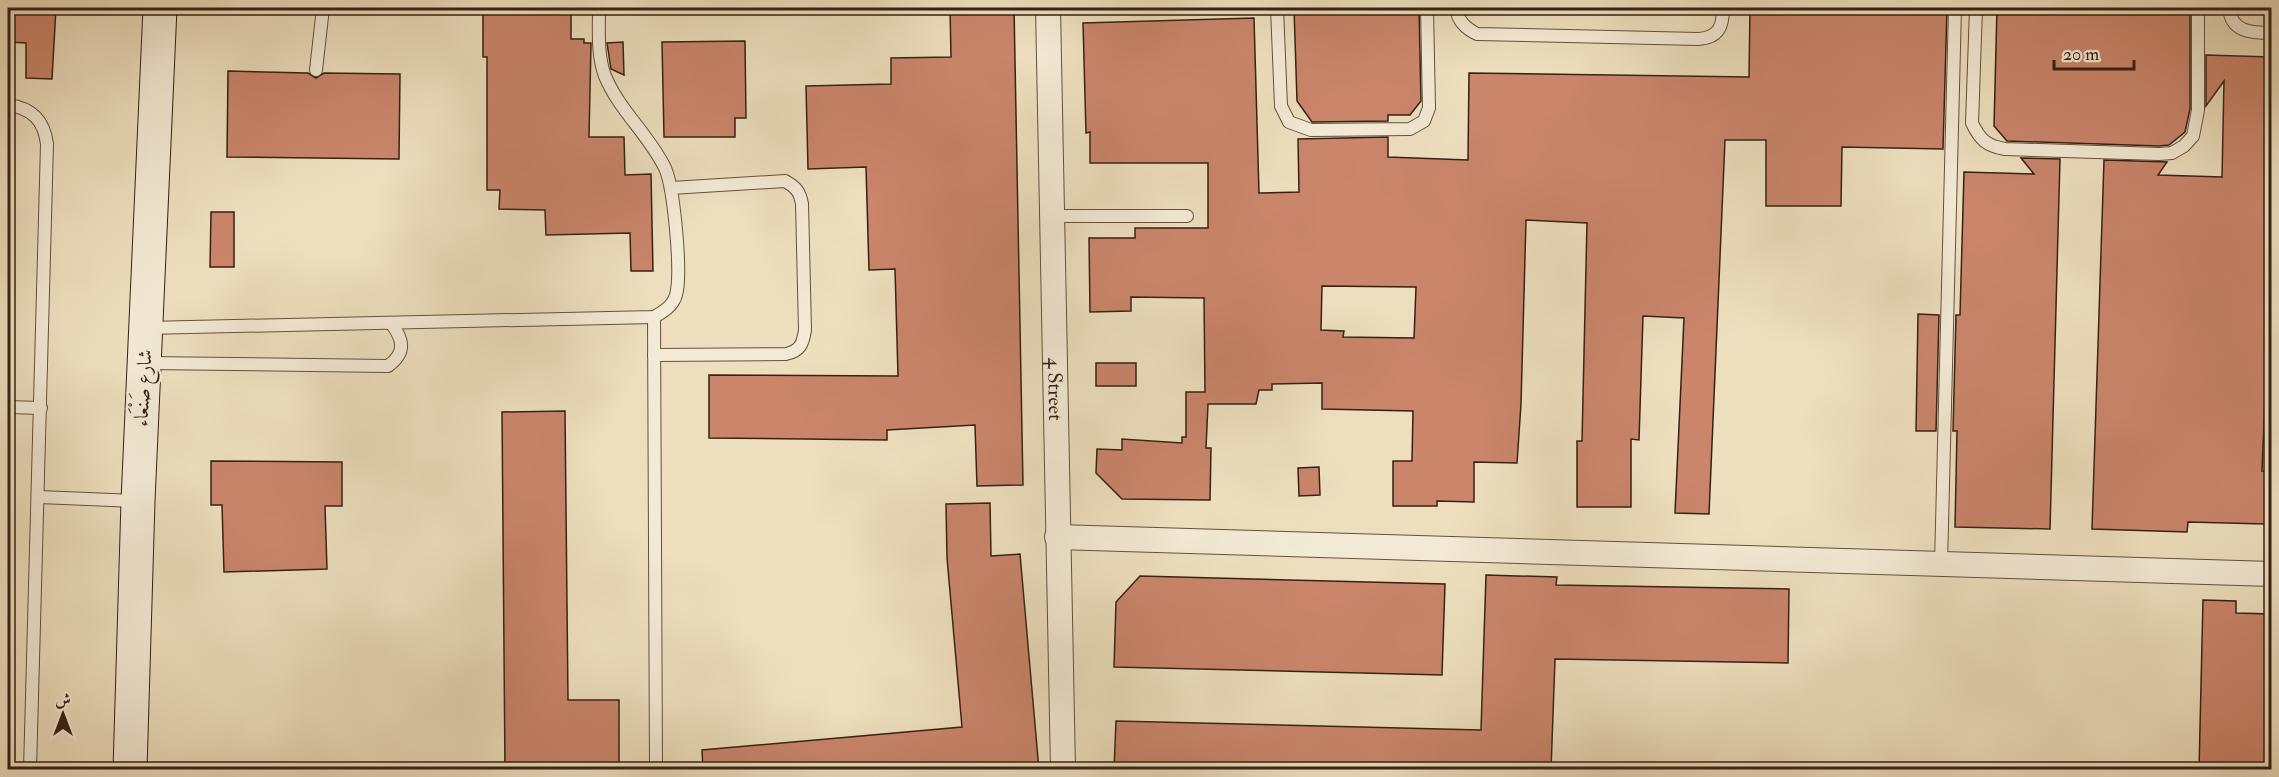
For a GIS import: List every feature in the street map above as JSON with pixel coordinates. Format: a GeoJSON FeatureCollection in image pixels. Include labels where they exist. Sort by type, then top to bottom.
{"type":"FeatureCollection","features":[{"type":"Feature","properties":{"kind":"street","name":"شارع صَنْعَاء"},"geometry":{"type":"LineString","coordinates":[[130,770],[138,501],[160,8]]}},
{"type":"Feature","properties":{"kind":"street","name":"4 Street"},"geometry":{"type":"LineString","coordinates":[[1048,8],[1063,770]]}},
{"type":"Feature","properties":{"kind":"street"},"geometry":{"type":"LineString","coordinates":[[1057,537],[2271,574]]}},
{"type":"Feature","properties":{"kind":"lane"},"geometry":{"type":"LineString","coordinates":[[316,70],[323,8]]}},
{"type":"Feature","properties":{"kind":"lane"},"geometry":{"type":"LineString","coordinates":[[146,328],[654,317],[668,309],[676,296],[671,188],[666,170],[612,91],[604,73],[600,53],[599,8]]}},
{"type":"Feature","properties":{"kind":"lane"},"geometry":{"type":"LineString","coordinates":[[1277,8],[1281,106],[1289,122],[1311,130],[1410,129],[1424,121],[1429,108],[1427,8]]}},
{"type":"Feature","properties":{"kind":"lane"},"geometry":{"type":"LineString","coordinates":[[1456,8],[1460,21],[1477,34],[1698,39],[1708,39],[1717,33],[1723,25],[1723,8]]}},
{"type":"Feature","properties":{"kind":"lane"},"geometry":{"type":"LineString","coordinates":[[1941,564],[1955,8]]}},
{"type":"Feature","properties":{"kind":"lane"},"geometry":{"type":"LineString","coordinates":[[1976,8],[1972,123],[1979,137],[1990,146],[2005,149],[2144,154],[2172,153],[2184,146],[2193,136],[2198,110],[2198,8]]}},
{"type":"Feature","properties":{"kind":"lane"},"geometry":{"type":"LineString","coordinates":[[2229,8],[2236,26],[2245,32],[2271,33]]}},
{"type":"Feature","properties":{"kind":"lane"},"geometry":{"type":"LineString","coordinates":[[8,105],[21,107],[35,114],[45,128],[46,136],[39,497],[30,770]]}},
{"type":"Feature","properties":{"kind":"lane"},"geometry":{"type":"LineString","coordinates":[[654,354],[786,354],[796,351],[803,342],[805,330],[802,204],[801,194],[794,186],[785,181],[671,188]]}},
{"type":"Feature","properties":{"kind":"lane"},"geometry":{"type":"LineString","coordinates":[[1051,216],[1187,216]]}},
{"type":"Feature","properties":{"kind":"lane"},"geometry":{"type":"LineString","coordinates":[[654,317],[656,770]]}},
{"type":"Feature","properties":{"kind":"lane"},"geometry":{"type":"LineString","coordinates":[[145,363],[388,366],[398,359],[403,347],[400,335],[390,323]]}},
{"type":"Feature","properties":{"kind":"lane"},"geometry":{"type":"LineString","coordinates":[[8,407],[41,408]]}},
{"type":"Feature","properties":{"kind":"lane"},"geometry":{"type":"LineString","coordinates":[[39,497],[138,501]]}},
{"type":"Feature","properties":{"kind":"building"},"geometry":{"type":"Polygon","coordinates":[[[10,8],[56,8],[52,79],[26,78],[26,43],[9,42],[10,8]]]}},
{"type":"Feature","properties":{"kind":"building"},"geometry":{"type":"Polygon","coordinates":[[[950,8],[1014,8],[1023,485],[977,486],[975,425],[887,430],[887,440],[709,438],[709,375],[898,376],[895,269],[869,270],[866,167],[808,169],[806,86],[891,84],[891,58],[951,57],[950,8]]]}},
{"type":"Feature","properties":{"kind":"building"},"geometry":{"type":"Polygon","coordinates":[[[1294,8],[1419,8],[1421,101],[1410,115],[1388,115],[1388,121],[1312,122],[1297,101],[1294,8]]]}},
{"type":"Feature","properties":{"kind":"building"},"geometry":{"type":"Polygon","coordinates":[[[1750,8],[1947,8],[1943,149],[1842,147],[1841,206],[1766,206],[1766,140],[1725,140],[1709,514],[1675,513],[1684,318],[1643,316],[1639,440],[1631,439],[1631,507],[1577,507],[1577,441],[1582,441],[1587,223],[1526,220],[1521,404],[1517,463],[1474,462],[1474,502],[1437,501],[1437,506],[1393,506],[1393,461],[1412,461],[1413,411],[1322,409],[1322,383],[1272,384],[1272,390],[1259,390],[1256,404],[1208,404],[1206,448],[1211,448],[1210,500],[1122,499],[1096,473],[1097,449],[1122,450],[1122,439],[1182,443],[1182,437],[1186,437],[1186,392],[1205,392],[1204,298],[1131,297],[1131,311],[1090,312],[1089,238],[1135,238],[1135,228],[1208,228],[1208,163],[1090,163],[1090,132],[1086,133],[1083,23],[1254,18],[1259,193],[1299,192],[1298,139],[1388,137],[1388,157],[1468,160],[1469,73],[1749,77],[1750,8]],[[1322,286],[1321,330],[1344,331],[1343,337],[1414,338],[1416,287],[1322,286]]]}},
{"type":"Feature","properties":{"kind":"building"},"geometry":{"type":"Polygon","coordinates":[[[1997,8],[2190,8],[2190,109],[2185,132],[2169,145],[2159,146],[2007,141],[1994,126],[1997,8]]]}},
{"type":"Feature","properties":{"kind":"building"},"geometry":{"type":"Polygon","coordinates":[[[571,11],[571,39],[584,39],[584,43],[591,43],[589,137],[624,137],[625,175],[651,174],[653,271],[631,271],[630,233],[546,235],[545,210],[499,209],[500,190],[487,190],[487,57],[483,57],[483,12],[571,11]]]}},
{"type":"Feature","properties":{"kind":"building"},"geometry":{"type":"Polygon","coordinates":[[[745,41],[746,118],[735,118],[735,137],[664,137],[662,42],[745,41]]]}},
{"type":"Feature","properties":{"kind":"building"},"geometry":{"type":"Polygon","coordinates":[[[623,42],[624,75],[611,69],[607,43],[623,42]]]}},
{"type":"Feature","properties":{"kind":"building"},"geometry":{"type":"Polygon","coordinates":[[[2206,55],[2271,57],[2271,376],[2266,375],[2262,471],[2271,472],[2271,510],[2265,509],[2265,524],[2188,522],[2187,532],[2092,529],[2104,160],[2167,162],[2158,175],[2222,177],[2224,81],[2206,106],[2206,55]]]}},
{"type":"Feature","properties":{"kind":"building"},"geometry":{"type":"Polygon","coordinates":[[[228,71],[308,73],[316,78],[324,73],[400,74],[399,159],[227,157],[228,71]]]}},
{"type":"Feature","properties":{"kind":"building"},"geometry":{"type":"Polygon","coordinates":[[[2021,158],[2060,159],[2050,529],[1955,527],[1957,431],[1953,431],[1956,315],[1960,315],[1964,172],[2034,174],[2021,158]]]}},
{"type":"Feature","properties":{"kind":"building"},"geometry":{"type":"Polygon","coordinates":[[[211,212],[234,212],[234,267],[210,267],[211,212]]]}},
{"type":"Feature","properties":{"kind":"building"},"geometry":{"type":"Polygon","coordinates":[[[1918,314],[1939,315],[1936,431],[1916,431],[1918,314]]]}},
{"type":"Feature","properties":{"kind":"building"},"geometry":{"type":"Polygon","coordinates":[[[1096,363],[1136,363],[1136,386],[1096,386],[1096,363]]]}},
{"type":"Feature","properties":{"kind":"building"},"geometry":{"type":"Polygon","coordinates":[[[565,411],[568,700],[619,700],[619,770],[505,770],[502,412],[565,411]]]}},
{"type":"Feature","properties":{"kind":"building"},"geometry":{"type":"Polygon","coordinates":[[[211,461],[342,462],[342,506],[325,506],[327,569],[224,572],[222,505],[211,505],[211,461]]]}},
{"type":"Feature","properties":{"kind":"building"},"geometry":{"type":"Polygon","coordinates":[[[1319,467],[1320,495],[1299,496],[1298,468],[1319,467]]]}},
{"type":"Feature","properties":{"kind":"building"},"geometry":{"type":"Polygon","coordinates":[[[990,503],[991,556],[1020,554],[1039,770],[703,770],[702,750],[962,727],[947,558],[946,504],[990,503]]]}},
{"type":"Feature","properties":{"kind":"building"},"geometry":{"type":"Polygon","coordinates":[[[1486,575],[1557,577],[1556,585],[1789,589],[1788,663],[1555,659],[1551,770],[1114,770],[1116,721],[1481,730],[1486,575]]]}},
{"type":"Feature","properties":{"kind":"building"},"geometry":{"type":"Polygon","coordinates":[[[1140,576],[1445,584],[1442,675],[1114,667],[1116,602],[1140,576]]]}},
{"type":"Feature","properties":{"kind":"building"},"geometry":{"type":"Polygon","coordinates":[[[2203,600],[2236,601],[2236,613],[2271,614],[2271,770],[2199,770],[2203,600]]]}}]}
